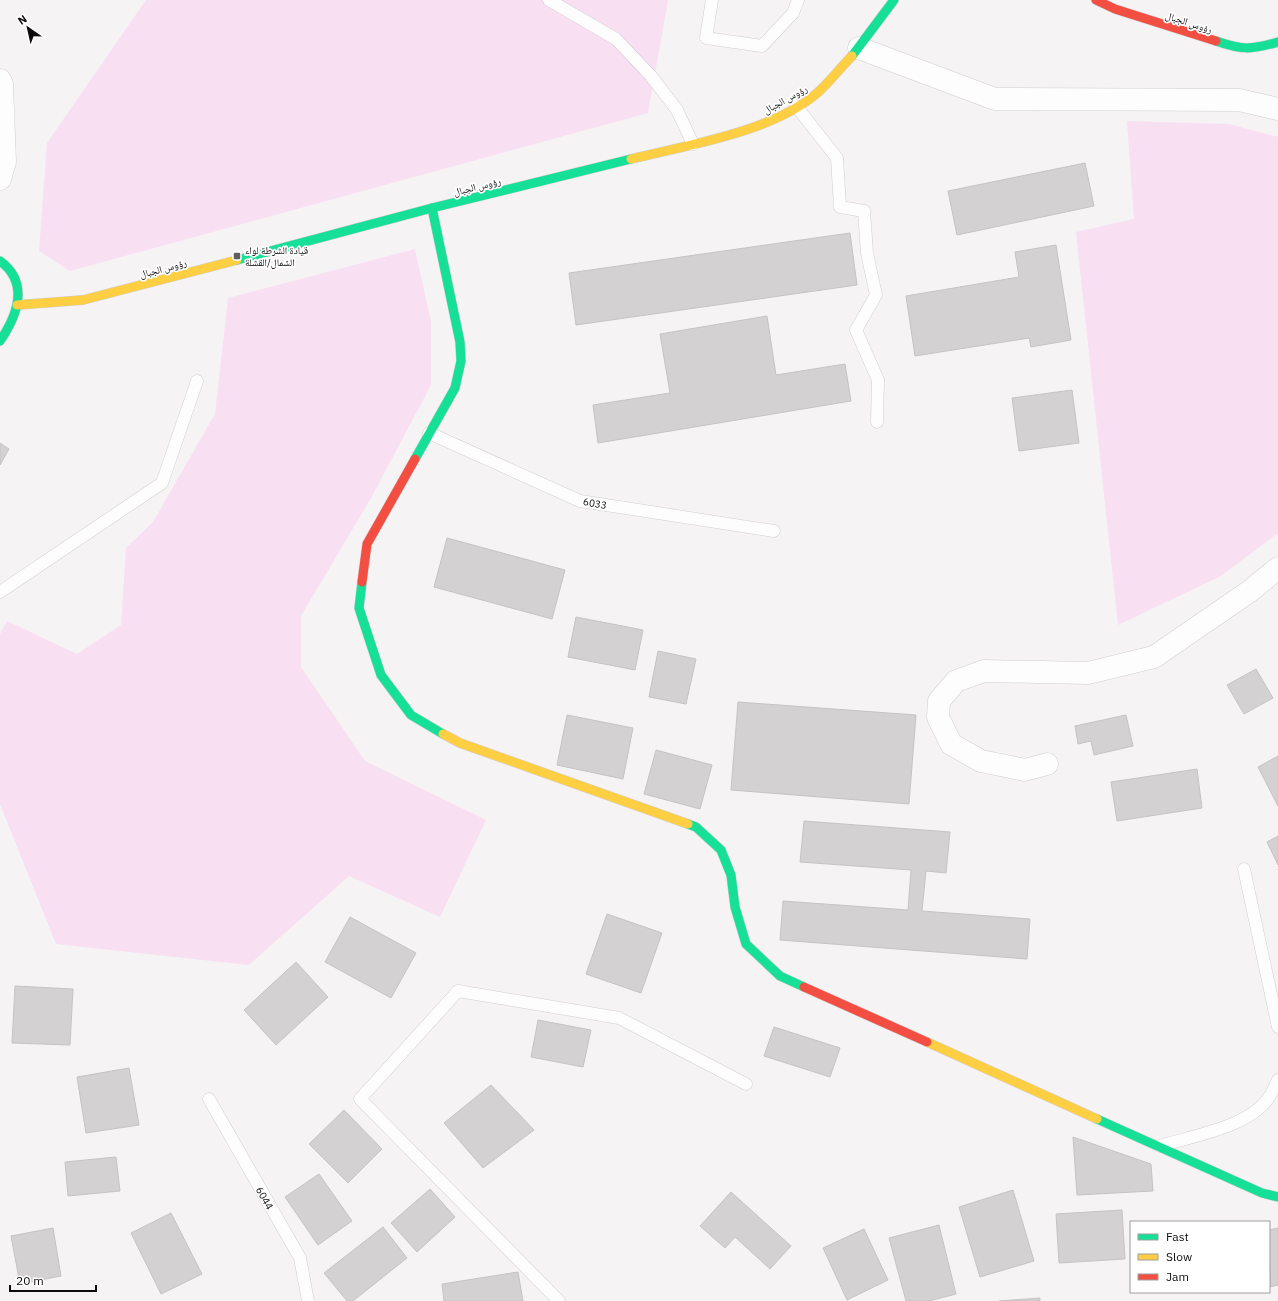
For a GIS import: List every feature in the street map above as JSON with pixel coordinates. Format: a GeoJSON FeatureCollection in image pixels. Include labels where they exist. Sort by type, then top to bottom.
{"type":"FeatureCollection","features":[{"type":"Feature","properties":{"kind":"street","name":"رؤوس الجبال"},"geometry":{"type":"LineString","coordinates":[[17,305],[83,300],[432,208],[747,130],[784,114],[816,94],[859,48],[894,0]]}},
{"type":"Feature","properties":{"kind":"street","name":"رؤوس الجبال"},"geometry":{"type":"LineString","coordinates":[[1096,0],[1115,8],[1230,46],[1254,50],[1278,42]]}},
{"type":"Feature","properties":{"kind":"street"},"geometry":{"type":"LineString","coordinates":[[859,48],[995,99],[1239,100],[1278,108]]}},
{"type":"Feature","properties":{"kind":"street"},"geometry":{"type":"LineString","coordinates":[[0,80],[2,84],[5,162],[0,179]]}},
{"type":"Feature","properties":{"kind":"street"},"geometry":{"type":"LineString","coordinates":[[432,208],[460,342],[461,361],[455,388],[367,544],[359,608],[381,675],[411,715],[460,743],[696,827],[721,850],[731,876],[735,908],[746,944],[780,976],[1262,1193],[1278,1197]]}},
{"type":"Feature","properties":{"kind":"street"},"geometry":{"type":"LineString","coordinates":[[0,261],[8,265],[17,284],[17,305],[12,323],[0,341]]}},
{"type":"Feature","properties":{"kind":"street"},"geometry":{"type":"LineString","coordinates":[[1047,764],[1025,770],[981,761],[951,744],[938,717],[939,701],[956,681],[984,671],[1088,673],[1154,657],[1250,591],[1278,568]]}},
{"type":"Feature","properties":{"kind":"lane"},"geometry":{"type":"LineString","coordinates":[[549,0],[616,39],[651,76],[677,110],[693,144]]}},
{"type":"Feature","properties":{"kind":"lane"},"geometry":{"type":"LineString","coordinates":[[712,0],[706,38],[762,46],[793,13],[798,0]]}},
{"type":"Feature","properties":{"kind":"lane"},"geometry":{"type":"LineString","coordinates":[[796,106],[837,158],[840,207],[864,211],[867,252],[876,295],[856,330],[878,380],[877,422]]}},
{"type":"Feature","properties":{"kind":"lane"},"geometry":{"type":"LineString","coordinates":[[0,592],[162,483],[198,381]]}},
{"type":"Feature","properties":{"kind":"lane","name":"6033"},"geometry":{"type":"LineString","coordinates":[[430,433],[580,501],[774,531]]}},
{"type":"Feature","properties":{"kind":"lane"},"geometry":{"type":"LineString","coordinates":[[1244,869],[1276,1005],[1278,1026]]}},
{"type":"Feature","properties":{"kind":"lane"},"geometry":{"type":"LineString","coordinates":[[559,1301],[360,1099],[458,991],[619,1018],[746,1084]]}},
{"type":"Feature","properties":{"kind":"lane"},"geometry":{"type":"LineString","coordinates":[[1160,1146],[1228,1125],[1252,1114],[1269,1098],[1278,1080]]}},
{"type":"Feature","properties":{"kind":"lane","name":"6044"},"geometry":{"type":"LineString","coordinates":[[209,1099],[300,1258],[308,1301]]}},
{"type":"Feature","properties":{"kind":"shaded area"},"geometry":{"type":"Polygon","coordinates":[[[146,0],[668,0],[648,113],[70,271],[39,251],[47,143],[146,0]]]}},
{"type":"Feature","properties":{"kind":"shaded area"},"geometry":{"type":"Polygon","coordinates":[[[1127,121],[1229,124],[1278,137],[1278,533],[1221,576],[1118,625],[1076,232],[1134,219],[1127,121]]]}},
{"type":"Feature","properties":{"kind":"shaded area"},"geometry":{"type":"Polygon","coordinates":[[[415,249],[431,322],[431,385],[371,498],[301,616],[301,667],[365,761],[486,820],[440,917],[349,876],[249,965],[56,944],[0,804],[0,634],[7,621],[77,654],[121,625],[126,548],[153,522],[215,414],[228,298],[415,249]]]}},
{"type":"Feature","properties":{"kind":"building"},"geometry":{"type":"Polygon","coordinates":[[[1085,163],[1094,206],[957,235],[948,191],[1085,163]]]}},
{"type":"Feature","properties":{"kind":"building"},"geometry":{"type":"Polygon","coordinates":[[[850,233],[857,285],[576,325],[569,273],[850,233]]]}},
{"type":"Feature","properties":{"kind":"building"},"geometry":{"type":"Polygon","coordinates":[[[1056,245],[1071,340],[1031,347],[1029,338],[915,356],[906,296],[1019,277],[1015,252],[1056,245]]]}},
{"type":"Feature","properties":{"kind":"building"},"geometry":{"type":"Polygon","coordinates":[[[767,316],[776,375],[845,364],[851,401],[598,443],[593,405],[670,393],[660,334],[767,316]]]}},
{"type":"Feature","properties":{"kind":"building"},"geometry":{"type":"Polygon","coordinates":[[[1072,390],[1079,443],[1019,451],[1012,398],[1072,390]]]}},
{"type":"Feature","properties":{"kind":"building"},"geometry":{"type":"Polygon","coordinates":[[[0,443],[9,449],[0,465],[0,443]]]}},
{"type":"Feature","properties":{"kind":"building"},"geometry":{"type":"Polygon","coordinates":[[[447,538],[565,570],[552,619],[434,587],[447,538]]]}},
{"type":"Feature","properties":{"kind":"building"},"geometry":{"type":"Polygon","coordinates":[[[576,617],[643,630],[635,670],[568,657],[576,617]]]}},
{"type":"Feature","properties":{"kind":"building"},"geometry":{"type":"Polygon","coordinates":[[[658,651],[696,659],[686,704],[649,697],[658,651]]]}},
{"type":"Feature","properties":{"kind":"building"},"geometry":{"type":"Polygon","coordinates":[[[1256,669],[1273,698],[1244,714],[1227,685],[1256,669]]]}},
{"type":"Feature","properties":{"kind":"building"},"geometry":{"type":"Polygon","coordinates":[[[738,702],[916,715],[909,804],[731,790],[738,702]]]}},
{"type":"Feature","properties":{"kind":"building"},"geometry":{"type":"Polygon","coordinates":[[[567,715],[633,728],[623,779],[557,765],[567,715]]]}},
{"type":"Feature","properties":{"kind":"building"},"geometry":{"type":"Polygon","coordinates":[[[1126,715],[1133,746],[1094,755],[1091,741],[1078,744],[1075,726],[1126,715]]]}},
{"type":"Feature","properties":{"kind":"building"},"geometry":{"type":"Polygon","coordinates":[[[656,750],[712,765],[700,809],[644,794],[656,750]]]}},
{"type":"Feature","properties":{"kind":"building"},"geometry":{"type":"Polygon","coordinates":[[[1278,756],[1278,806],[1258,767],[1278,756]]]}},
{"type":"Feature","properties":{"kind":"building"},"geometry":{"type":"Polygon","coordinates":[[[1197,769],[1202,808],[1117,821],[1111,782],[1197,769]]]}},
{"type":"Feature","properties":{"kind":"building"},"geometry":{"type":"Polygon","coordinates":[[[804,821],[950,832],[946,873],[926,871],[922,911],[1030,919],[1027,959],[780,940],[783,901],[908,910],[911,870],[800,862],[804,821]]]}},
{"type":"Feature","properties":{"kind":"building"},"geometry":{"type":"Polygon","coordinates":[[[1278,836],[1278,865],[1267,842],[1278,836]]]}},
{"type":"Feature","properties":{"kind":"building"},"geometry":{"type":"Polygon","coordinates":[[[607,914],[662,933],[641,993],[586,974],[607,914]]]}},
{"type":"Feature","properties":{"kind":"building"},"geometry":{"type":"Polygon","coordinates":[[[350,917],[416,953],[391,998],[325,962],[350,917]]]}},
{"type":"Feature","properties":{"kind":"building"},"geometry":{"type":"Polygon","coordinates":[[[296,962],[328,997],[276,1045],[244,1010],[296,962]]]}},
{"type":"Feature","properties":{"kind":"building"},"geometry":{"type":"Polygon","coordinates":[[[15,986],[73,989],[70,1045],[12,1043],[15,986]]]}},
{"type":"Feature","properties":{"kind":"building"},"geometry":{"type":"Polygon","coordinates":[[[538,1020],[591,1030],[583,1067],[531,1057],[538,1020]]]}},
{"type":"Feature","properties":{"kind":"building"},"geometry":{"type":"Polygon","coordinates":[[[774,1027],[840,1048],[830,1077],[764,1056],[774,1027]]]}},
{"type":"Feature","properties":{"kind":"building"},"geometry":{"type":"Polygon","coordinates":[[[129,1068],[139,1125],[86,1133],[77,1077],[129,1068]]]}},
{"type":"Feature","properties":{"kind":"building"},"geometry":{"type":"Polygon","coordinates":[[[491,1085],[534,1130],[483,1168],[444,1123],[491,1085]]]}},
{"type":"Feature","properties":{"kind":"building"},"geometry":{"type":"Polygon","coordinates":[[[344,1110],[382,1149],[348,1183],[309,1144],[344,1110]]]}},
{"type":"Feature","properties":{"kind":"building"},"geometry":{"type":"Polygon","coordinates":[[[1073,1137],[1151,1164],[1153,1191],[1077,1195],[1073,1137]]]}},
{"type":"Feature","properties":{"kind":"building"},"geometry":{"type":"Polygon","coordinates":[[[116,1157],[120,1191],[68,1196],[65,1162],[116,1157]]]}},
{"type":"Feature","properties":{"kind":"building"},"geometry":{"type":"Polygon","coordinates":[[[319,1174],[352,1221],[318,1245],[285,1197],[319,1174]]]}},
{"type":"Feature","properties":{"kind":"building"},"geometry":{"type":"Polygon","coordinates":[[[430,1189],[455,1217],[417,1252],[391,1223],[430,1189]]]}},
{"type":"Feature","properties":{"kind":"building"},"geometry":{"type":"Polygon","coordinates":[[[1013,1190],[1034,1261],[980,1277],[959,1207],[1013,1190]]]}},
{"type":"Feature","properties":{"kind":"building"},"geometry":{"type":"Polygon","coordinates":[[[731,1192],[791,1246],[770,1269],[735,1237],[725,1248],[700,1226],[731,1192]]]}},
{"type":"Feature","properties":{"kind":"building"},"geometry":{"type":"Polygon","coordinates":[[[1122,1210],[1125,1259],[1059,1263],[1056,1214],[1122,1210]]]}},
{"type":"Feature","properties":{"kind":"building"},"geometry":{"type":"Polygon","coordinates":[[[171,1213],[202,1274],[161,1294],[131,1233],[171,1213]]]}},
{"type":"Feature","properties":{"kind":"building"},"geometry":{"type":"Polygon","coordinates":[[[939,1225],[956,1294],[929,1301],[906,1301],[889,1238],[939,1225]]]}},
{"type":"Feature","properties":{"kind":"building"},"geometry":{"type":"Polygon","coordinates":[[[383,1227],[407,1258],[353,1301],[347,1301],[324,1273],[383,1227]]]}},
{"type":"Feature","properties":{"kind":"building"},"geometry":{"type":"Polygon","coordinates":[[[53,1228],[61,1276],[20,1284],[11,1236],[53,1228]]]}},
{"type":"Feature","properties":{"kind":"building"},"geometry":{"type":"Polygon","coordinates":[[[1278,1228],[1278,1285],[1270,1287],[1270,1230],[1278,1228]]]}},
{"type":"Feature","properties":{"kind":"building"},"geometry":{"type":"Polygon","coordinates":[[[864,1229],[888,1280],[847,1300],[823,1248],[864,1229]]]}},
{"type":"Feature","properties":{"kind":"building"},"geometry":{"type":"Polygon","coordinates":[[[518,1272],[523,1301],[444,1301],[442,1284],[518,1272]]]}},
{"type":"Feature","properties":{"kind":"building"},"geometry":{"type":"Polygon","coordinates":[[[1040,1298],[1040,1301],[999,1301],[1040,1298]]]}},
{"type":"Feature","properties":{"kind":"traffic: fast"},"geometry":{"type":"LineString","coordinates":[[852,56],[894,0]]}},
{"type":"Feature","properties":{"kind":"traffic: fast"},"geometry":{"type":"LineString","coordinates":[[1216,41],[1247,48],[1278,42]]}},
{"type":"Feature","properties":{"kind":"traffic: fast"},"geometry":{"type":"LineString","coordinates":[[237,260],[432,208],[631,159]]}},
{"type":"Feature","properties":{"kind":"traffic: fast"},"geometry":{"type":"LineString","coordinates":[[415,459],[455,388],[461,361],[460,342],[432,208]]}},
{"type":"Feature","properties":{"kind":"traffic: fast"},"geometry":{"type":"LineString","coordinates":[[0,261],[15,279],[18,289],[18,300],[15,311],[0,341]]}},
{"type":"Feature","properties":{"kind":"traffic: fast"},"geometry":{"type":"LineString","coordinates":[[362,582],[359,608],[381,675],[411,715],[443,734]]}},
{"type":"Feature","properties":{"kind":"traffic: fast"},"geometry":{"type":"LineString","coordinates":[[688,824],[696,827],[721,850],[731,875],[735,907],[746,944],[780,976],[804,987]]}},
{"type":"Feature","properties":{"kind":"traffic: fast"},"geometry":{"type":"LineString","coordinates":[[1097,1119],[1262,1193],[1278,1197]]}},
{"type":"Feature","properties":{"kind":"traffic: slow"},"geometry":{"type":"LineString","coordinates":[[631,159],[728,136],[753,128],[776,118],[797,107],[816,94],[852,56]]}},
{"type":"Feature","properties":{"kind":"traffic: slow"},"geometry":{"type":"LineString","coordinates":[[17,305],[83,300],[237,260]]}},
{"type":"Feature","properties":{"kind":"traffic: slow"},"geometry":{"type":"LineString","coordinates":[[443,734],[460,743],[688,824]]}},
{"type":"Feature","properties":{"kind":"traffic: slow"},"geometry":{"type":"LineString","coordinates":[[927,1042],[1097,1119]]}},
{"type":"Feature","properties":{"kind":"traffic: jam"},"geometry":{"type":"LineString","coordinates":[[1096,0],[1115,9],[1216,41]]}},
{"type":"Feature","properties":{"kind":"traffic: jam"},"geometry":{"type":"LineString","coordinates":[[362,582],[367,544],[415,459]]}},
{"type":"Feature","properties":{"kind":"traffic: jam"},"geometry":{"type":"LineString","coordinates":[[804,987],[927,1042]]}},
{"type":"Feature","properties":{"kind":"place","name":"قيادة الشرطة لواء الشمال/القشلة"},"geometry":{"type":"Point","coordinates":[237,256]}}]}
